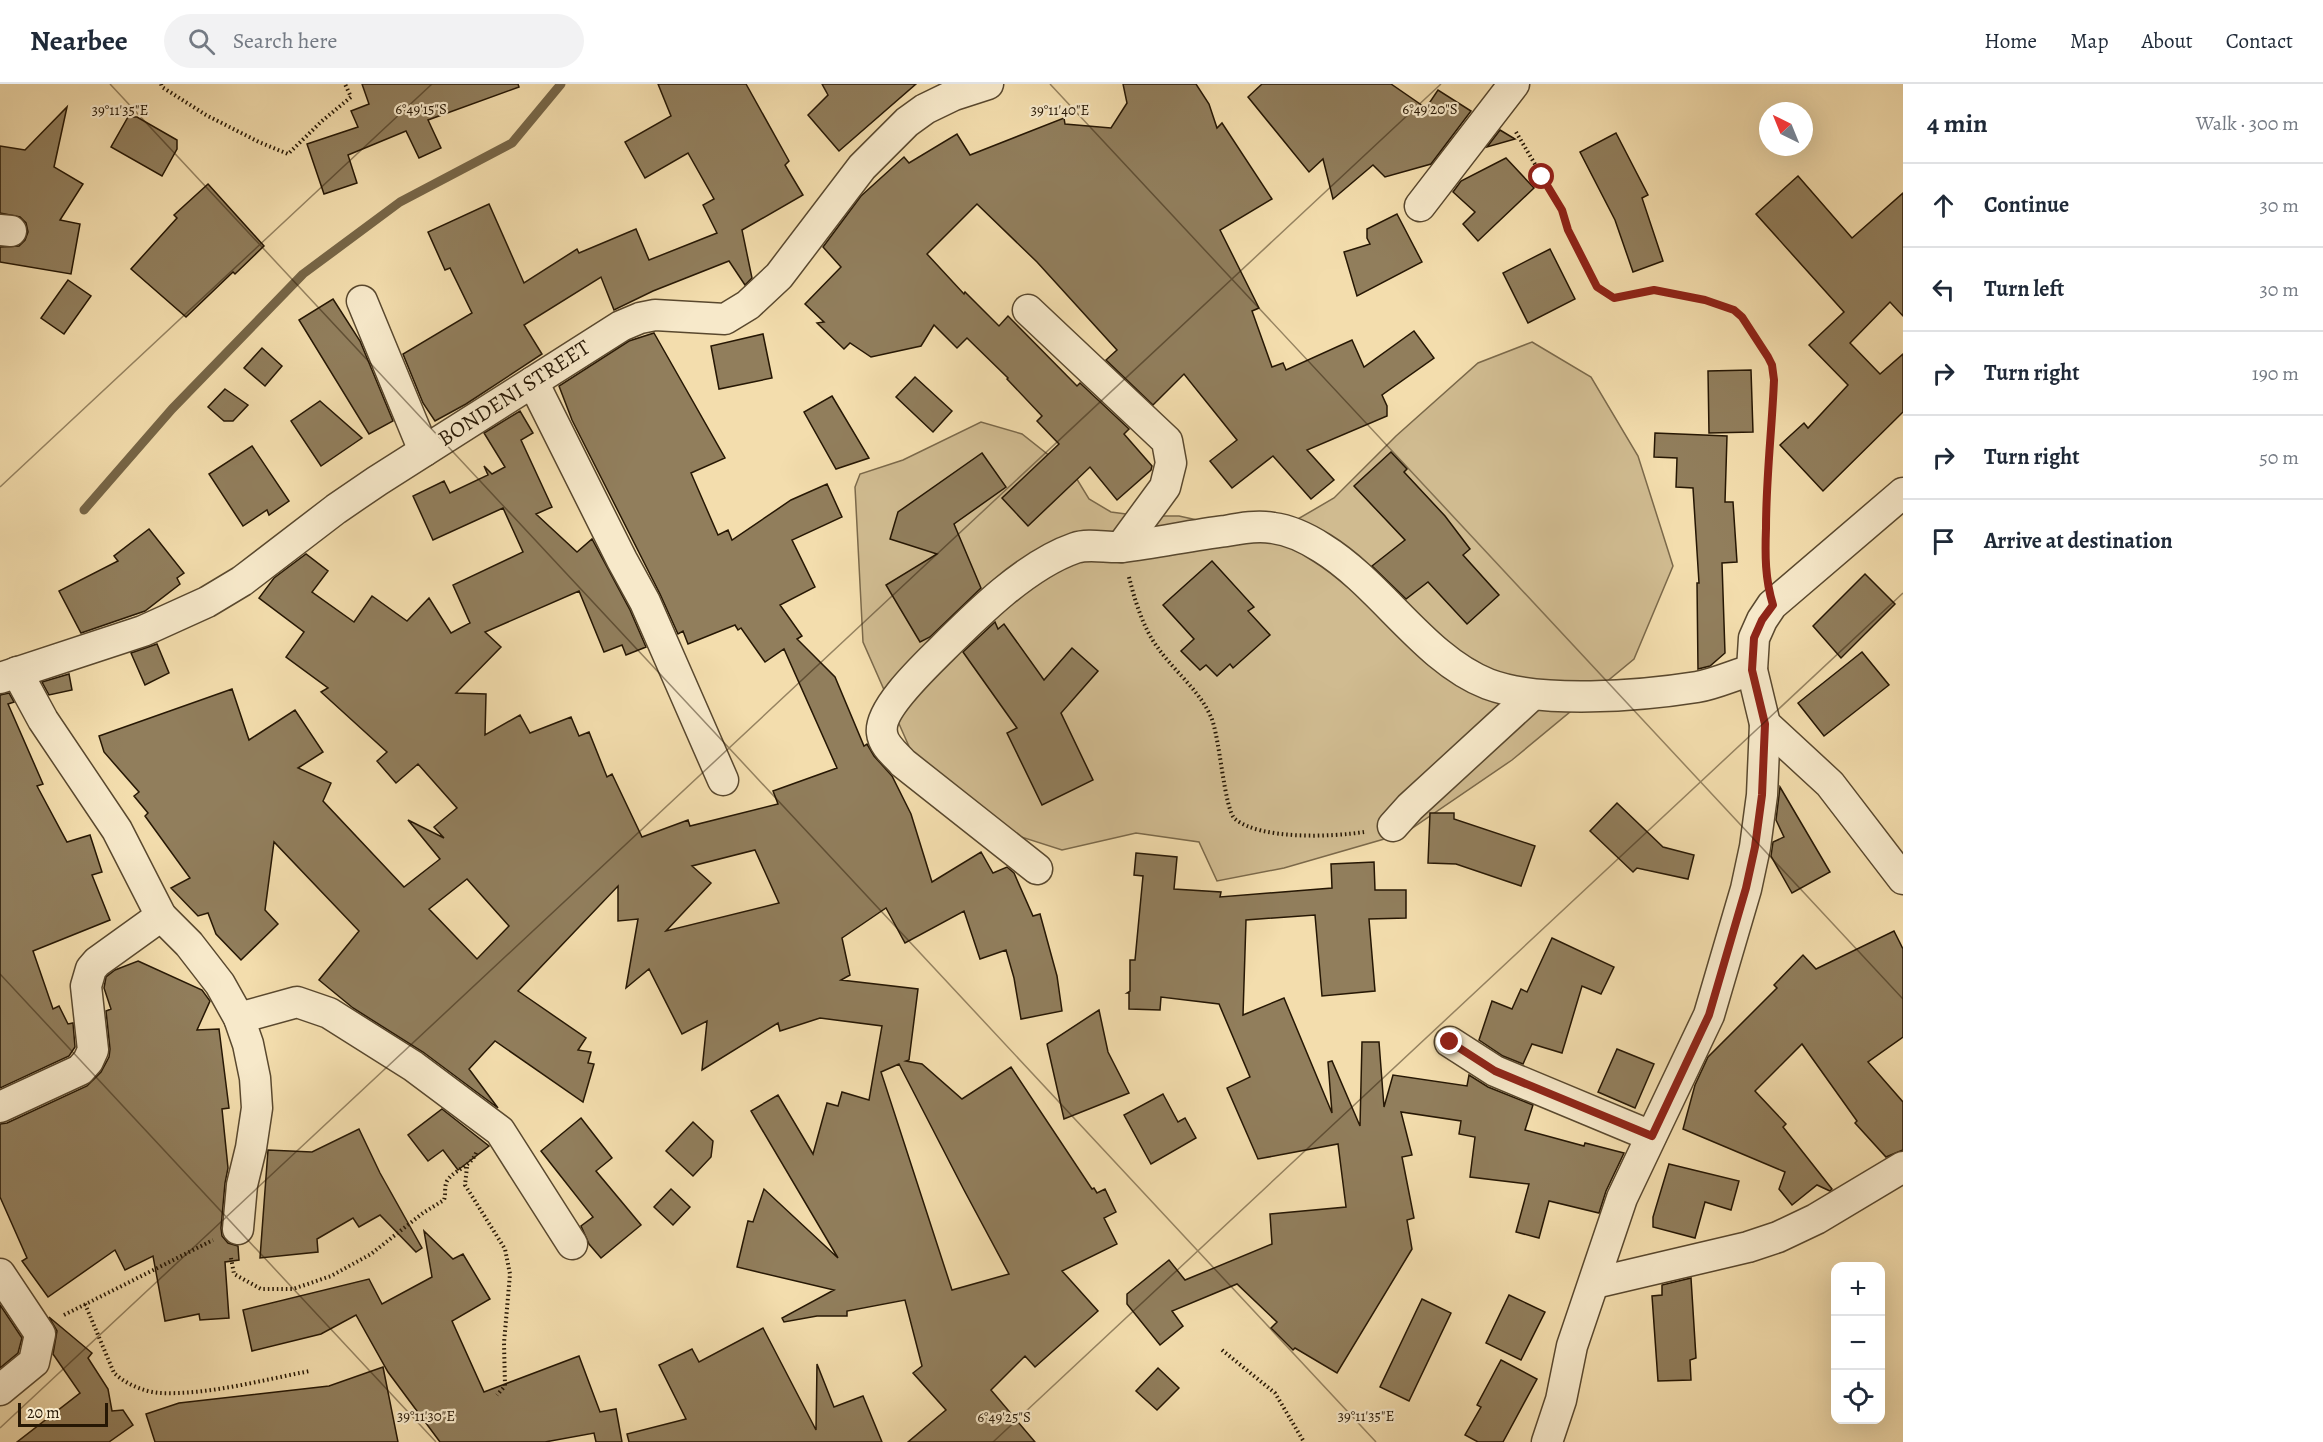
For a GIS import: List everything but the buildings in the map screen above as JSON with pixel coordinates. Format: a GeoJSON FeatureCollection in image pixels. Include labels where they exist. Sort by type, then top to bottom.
{"type":"FeatureCollection","features":[{"type":"Feature","properties":{"kind":"street","name":"BONDENI STREET"},"geometry":{"type":"LineString","coordinates":[[9,675],[143,631],[207,602],[242,581],[336,509],[601,337],[640,318],[655,315],[725,319],[748,305],[779,276],[862,167],[907,122],[925,109],[954,95],[988,84]]}},
{"type":"Feature","properties":{"kind":"street"},"geometry":{"type":"LineString","coordinates":[[1420,206],[1507,92]]}},
{"type":"Feature","properties":{"kind":"street"},"geometry":{"type":"LineString","coordinates":[[362,301],[424,451]]}},
{"type":"Feature","properties":{"kind":"street"},"geometry":{"type":"LineString","coordinates":[[1028,310],[1167,441],[1171,463],[1165,487],[1121,547]]}},
{"type":"Feature","properties":{"kind":"street"},"geometry":{"type":"LineString","coordinates":[[532,382],[645,602],[723,780]]}},
{"type":"Feature","properties":{"kind":"street"},"geometry":{"type":"LineString","coordinates":[[1547,1442],[1561,1400],[1572,1346],[1622,1198],[1709,1015],[1746,888],[1755,847],[1762,795],[1765,724],[1752,670],[1754,638],[1762,620],[1773,605],[1903,493]]}},
{"type":"Feature","properties":{"kind":"street"},"geometry":{"type":"LineString","coordinates":[[1036,869],[903,763],[881,735],[883,718],[911,682],[942,649],[1001,595],[1031,571],[1077,547],[1121,547],[1251,527],[1274,528],[1298,536],[1321,548],[1355,572],[1437,653],[1466,673],[1490,684],[1532,695],[1571,696],[1699,687],[1752,670]]}},
{"type":"Feature","properties":{"kind":"street"},"geometry":{"type":"LineString","coordinates":[[9,675],[43,720],[117,830],[161,916],[189,944],[220,984],[239,1018],[248,1044],[255,1078],[257,1108],[242,1185],[238,1228]]}},
{"type":"Feature","properties":{"kind":"street"},"geometry":{"type":"LineString","coordinates":[[1393,826],[1410,807],[1532,695]]}},
{"type":"Feature","properties":{"kind":"street"},"geometry":{"type":"LineString","coordinates":[[1765,724],[1830,784],[1903,879]]}},
{"type":"Feature","properties":{"kind":"street"},"geometry":{"type":"LineString","coordinates":[[0,1107],[80,1070],[88,1061],[93,1050],[86,986],[91,969],[97,962],[161,916]]}},
{"type":"Feature","properties":{"kind":"street"},"geometry":{"type":"LineString","coordinates":[[239,1018],[297,1002],[329,1013],[413,1066],[500,1131],[572,1244]]}},
{"type":"Feature","properties":{"kind":"street"},"geometry":{"type":"LineString","coordinates":[[1450,1042],[1495,1071],[1652,1136]]}},
{"type":"Feature","properties":{"kind":"street"},"geometry":{"type":"LineString","coordinates":[[1595,1283],[1748,1247],[1778,1237],[1816,1219],[1903,1167]]}},
{"type":"Feature","properties":{"kind":"street"},"geometry":{"type":"LineString","coordinates":[[0,1274],[40,1334],[34,1362],[0,1390]]}},
{"type":"Feature","properties":{"kind":"path"},"geometry":{"type":"LineString","coordinates":[[161,84],[162,87],[206,115],[288,154],[322,121],[348,102],[351,97],[345,84]]}},
{"type":"Feature","properties":{"kind":"path"},"geometry":{"type":"LineString","coordinates":[[1507,92],[1507,118],[1562,210],[1568,230],[1597,287],[1614,298],[1654,290],[1705,300],[1734,310],[1742,317],[1768,357],[1772,365],[1774,380],[1766,491],[1765,567],[1767,586],[1773,605]]}},
{"type":"Feature","properties":{"kind":"path"},"geometry":{"type":"LineString","coordinates":[[1121,547],[1132,591],[1148,632],[1158,649],[1211,718],[1229,808],[1233,817],[1248,828],[1297,836],[1349,835],[1393,826]]}},
{"type":"Feature","properties":{"kind":"path"},"geometry":{"type":"LineString","coordinates":[[238,1228],[231,1257],[234,1274],[261,1288],[293,1289],[331,1276],[371,1254],[423,1213],[444,1200],[446,1183],[455,1173],[467,1167],[476,1155],[479,1144],[479,1116]]}},
{"type":"Feature","properties":{"kind":"path"},"geometry":{"type":"LineString","coordinates":[[467,1167],[465,1185],[505,1249],[510,1274],[504,1343],[505,1386],[497,1395]]}},
{"type":"Feature","properties":{"kind":"path"},"geometry":{"type":"LineString","coordinates":[[40,1334],[49,1324],[85,1304],[238,1228]]}},
{"type":"Feature","properties":{"kind":"path"},"geometry":{"type":"LineString","coordinates":[[85,1304],[114,1373],[135,1387],[158,1393],[206,1390],[310,1371]]}},
{"type":"Feature","properties":{"kind":"path"},"geometry":{"type":"LineString","coordinates":[[1222,1350],[1275,1393],[1304,1442]]}},
{"type":"Feature","properties":{"kind":"shaded area"},"geometry":{"type":"Polygon","coordinates":[[[1532,342],[1591,377],[1638,456],[1673,566],[1634,659],[1512,760],[1405,833],[1284,868],[1217,881],[1199,842],[1136,833],[1062,850],[937,810],[863,642],[855,487],[860,474],[903,460],[981,422],[1022,434],[1075,476],[1089,499],[1111,512],[1141,516],[1179,516],[1220,525],[1291,523],[1334,498],[1396,436],[1478,363],[1532,342]]]}},
{"type":"Feature","properties":{"kind":"waterway"},"geometry":{"type":"LineString","coordinates":[[84,510],[172,409],[303,274],[400,202],[512,143],[561,84]]}},
{"type":"Feature","properties":{"kind":"route"},"geometry":{"type":"LineString","coordinates":[[1450,1042],[1495,1071],[1652,1136],[1709,1015],[1746,888],[1755,847],[1762,795],[1765,724],[1752,670],[1754,638],[1762,620],[1773,605],[1767,586],[1765,567],[1766,491],[1774,380],[1772,365],[1742,317],[1734,310],[1677,293],[1654,290],[1614,298],[1604,293],[1597,287],[1568,230],[1562,210],[1542,177]]}}]}
